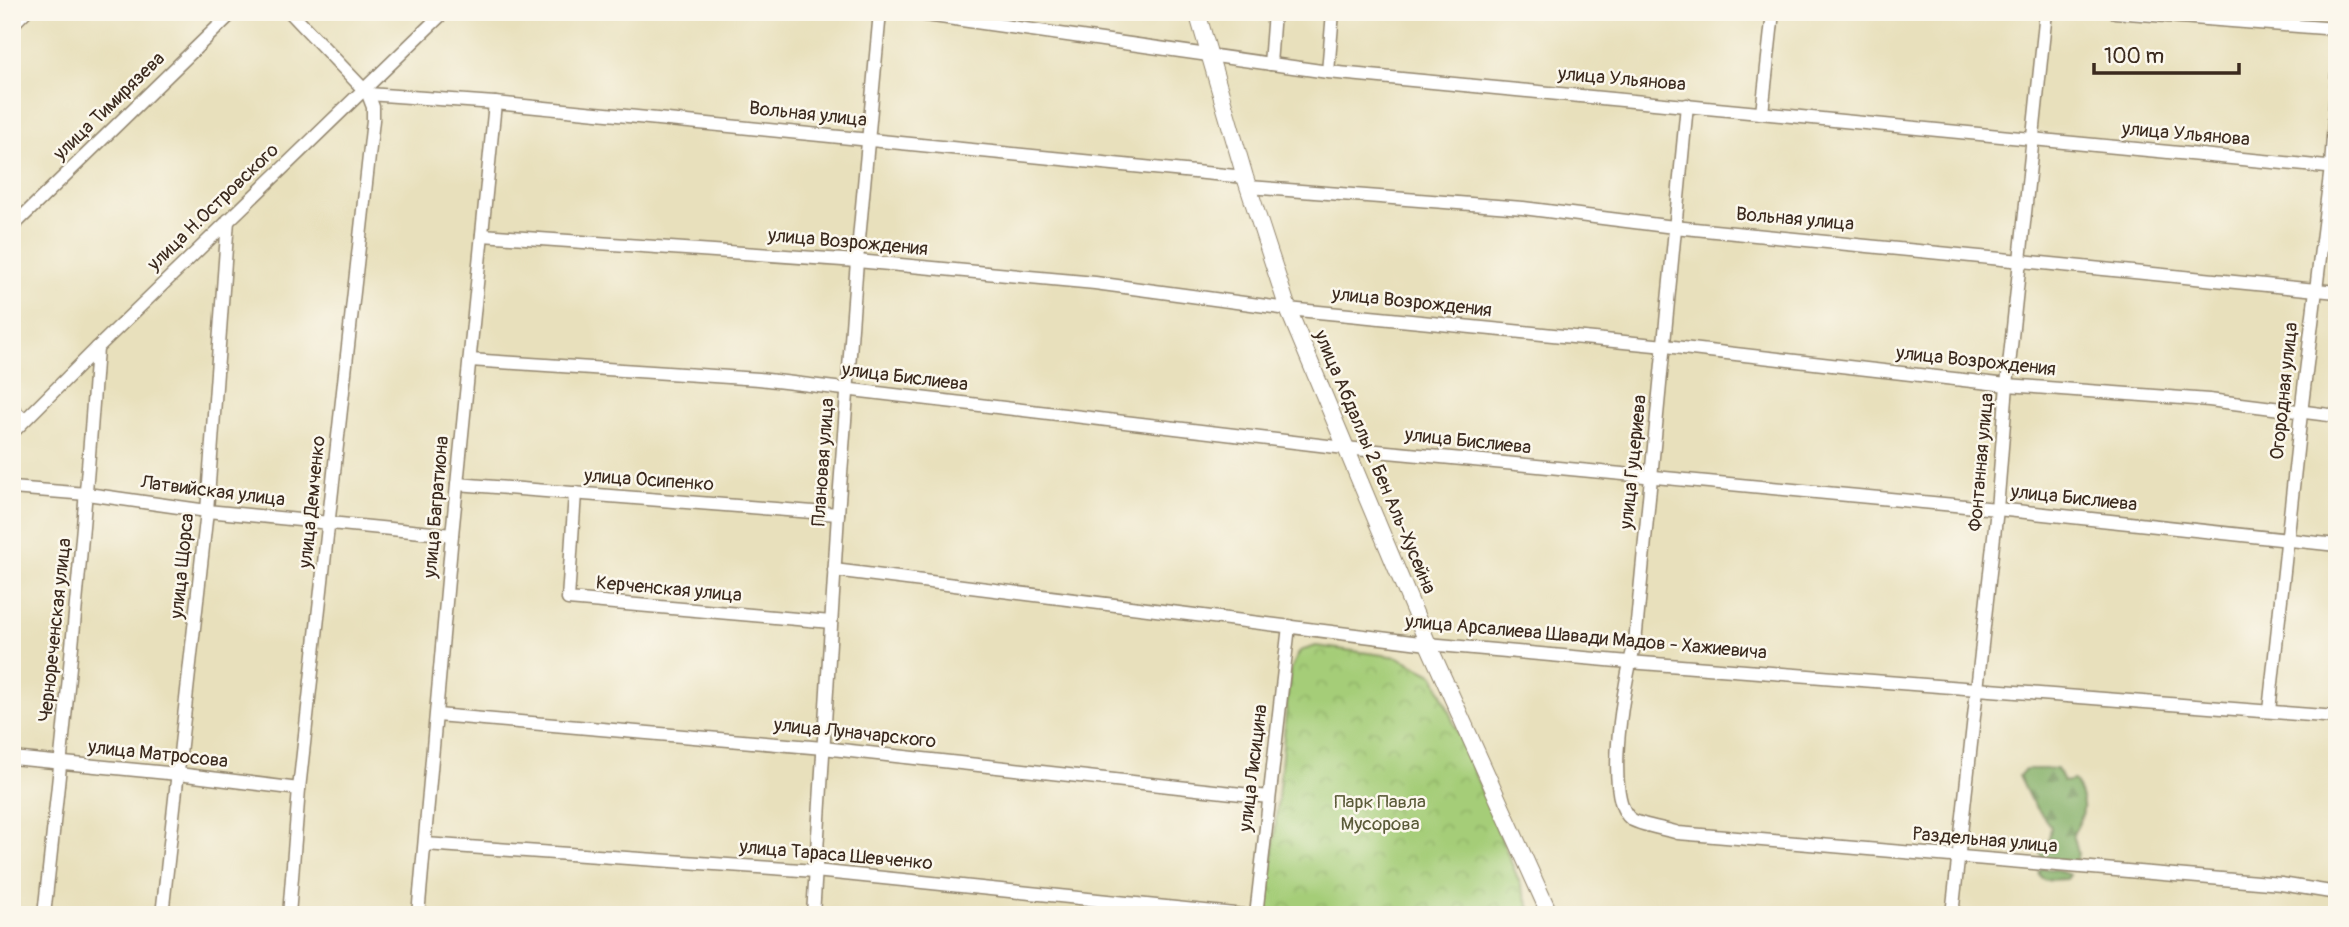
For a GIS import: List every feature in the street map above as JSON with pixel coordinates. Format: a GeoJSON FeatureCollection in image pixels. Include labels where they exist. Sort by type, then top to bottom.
{"type":"FeatureCollection","features":[{"type":"Feature","properties":{"kind":"main road","name":"улица Абдаллы 2 Бен Аль-Хусейна"},"geometry":{"type":"LineString","coordinates":[[1197,12],[1288,309],[1428,644],[1550,915]]}},
{"type":"Feature","properties":{"kind":"street"},"geometry":{"type":"LineString","coordinates":[[12,25],[25,12]]}},
{"type":"Feature","properties":{"kind":"street","name":"улица Тимирязева"},"geometry":{"type":"LineString","coordinates":[[12,227],[233,12]]}},
{"type":"Feature","properties":{"kind":"street"},"geometry":{"type":"LineString","coordinates":[[290,12],[365,92]]}},
{"type":"Feature","properties":{"kind":"street","name":"улица Н.Островского"},"geometry":{"type":"LineString","coordinates":[[12,433],[228,220],[365,92],[444,12]]}},
{"type":"Feature","properties":{"kind":"street","name":"Плановая улица"},"geometry":{"type":"LineString","coordinates":[[813,915],[847,390],[880,12]]}},
{"type":"Feature","properties":{"kind":"street","name":"улица Ульянова"},"geometry":{"type":"LineString","coordinates":[[905,12],[1328,72],[2334,167]]}},
{"type":"Feature","properties":{"kind":"street"},"geometry":{"type":"LineString","coordinates":[[1270,64],[1274,12]]}},
{"type":"Feature","properties":{"kind":"street"},"geometry":{"type":"LineString","coordinates":[[1328,72],[1333,12]]}},
{"type":"Feature","properties":{"kind":"street"},"geometry":{"type":"LineString","coordinates":[[1762,113],[1773,12]]}},
{"type":"Feature","properties":{"kind":"street","name":"Фонтанная улица"},"geometry":{"type":"LineString","coordinates":[[1952,915],[1997,509],[2007,385],[2046,12]]}},
{"type":"Feature","properties":{"kind":"street"},"geometry":{"type":"LineString","coordinates":[[2115,12],[2337,29]]}},
{"type":"Feature","properties":{"kind":"street","name":"Огородная улица"},"geometry":{"type":"LineString","coordinates":[[2269,711],[2315,290],[2334,167],[2337,75]]}},
{"type":"Feature","properties":{"kind":"street","name":"Вольная улица"},"geometry":{"type":"LineString","coordinates":[[365,92],[867,140],[1247,182],[1523,208],[1674,227],[2337,292]]}},
{"type":"Feature","properties":{"kind":"street","name":"улица Демченко"},"geometry":{"type":"LineString","coordinates":[[289,915],[299,789],[372,131],[373,107],[365,92]]}},
{"type":"Feature","properties":{"kind":"street","name":"улица Багратиона"},"geometry":{"type":"LineString","coordinates":[[418,915],[495,103]]}},
{"type":"Feature","properties":{"kind":"street","name":"улица Гуцериева"},"geometry":{"type":"LineString","coordinates":[[1631,819],[1618,793],[1617,761],[1621,713],[1629,662],[1635,643],[1687,105]]}},
{"type":"Feature","properties":{"kind":"street","name":"улица Щорса"},"geometry":{"type":"LineString","coordinates":[[162,915],[207,511],[228,220]]}},
{"type":"Feature","properties":{"kind":"street","name":"улица Возрождения"},"geometry":{"type":"LineString","coordinates":[[482,235],[857,261],[1095,283],[1288,309],[1665,346],[2007,385],[2209,400],[2337,416]]}},
{"type":"Feature","properties":{"kind":"street","name":"Чернореченская улица"},"geometry":{"type":"LineString","coordinates":[[44,915],[87,494],[97,348]]}},
{"type":"Feature","properties":{"kind":"street","name":"улица Бислиева"},"geometry":{"type":"LineString","coordinates":[[470,360],[759,379],[1345,448],[1997,509],[2337,545]]}},
{"type":"Feature","properties":{"kind":"street"},"geometry":{"type":"LineString","coordinates":[[12,408],[24,420]]}},
{"type":"Feature","properties":{"kind":"street","name":"улица Осипенко"},"geometry":{"type":"LineString","coordinates":[[457,484],[838,514]]}},
{"type":"Feature","properties":{"kind":"street","name":"Латвийская улица"},"geometry":{"type":"LineString","coordinates":[[12,488],[87,494],[207,511],[452,535]]}},
{"type":"Feature","properties":{"kind":"street","name":"Керченская улица"},"geometry":{"type":"LineString","coordinates":[[575,493],[568,599],[831,621]]}},
{"type":"Feature","properties":{"kind":"street","name":"улица Арсалиева Шавади Мадов - Хажиевича"},"geometry":{"type":"LineString","coordinates":[[834,570],[1428,644],[2337,717]]}},
{"type":"Feature","properties":{"kind":"street","name":"улица Лисицина"},"geometry":{"type":"LineString","coordinates":[[1256,915],[1289,626]]}},
{"type":"Feature","properties":{"kind":"street","name":"улица Луначарского"},"geometry":{"type":"LineString","coordinates":[[437,715],[823,748],[1269,797]]}},
{"type":"Feature","properties":{"kind":"street","name":"улица Матросова"},"geometry":{"type":"LineString","coordinates":[[12,758],[299,789]]}},
{"type":"Feature","properties":{"kind":"street","name":"Раздельная улица"},"geometry":{"type":"LineString","coordinates":[[1631,819],[1678,833],[2281,884],[2337,893]]}},
{"type":"Feature","properties":{"kind":"street","name":"улица Тараса Шевченко"},"geometry":{"type":"LineString","coordinates":[[425,844],[815,871],[1244,915]]}},
{"type":"Feature","properties":{"kind":"green space","name":"Парк Павла Мусорова"},"geometry":{"type":"Polygon","coordinates":[[[1316,646],[1398,657],[1434,675],[1533,915],[1267,915],[1290,671],[1300,651],[1316,646]]]}},
{"type":"Feature","properties":{"kind":"green space"},"geometry":{"type":"Polygon","coordinates":[[[2025,769],[2057,769],[2063,782],[2074,780],[2083,801],[2083,813],[2073,834],[2078,853],[2076,862],[2044,862],[2040,851],[2049,839],[2051,827],[2030,799],[2019,776],[2025,769]]]}},
{"type":"Feature","properties":{"kind":"green space"},"geometry":{"type":"Polygon","coordinates":[[[2042,868],[2070,875],[2067,879],[2046,880],[2039,872],[2042,868]]]}}]}
